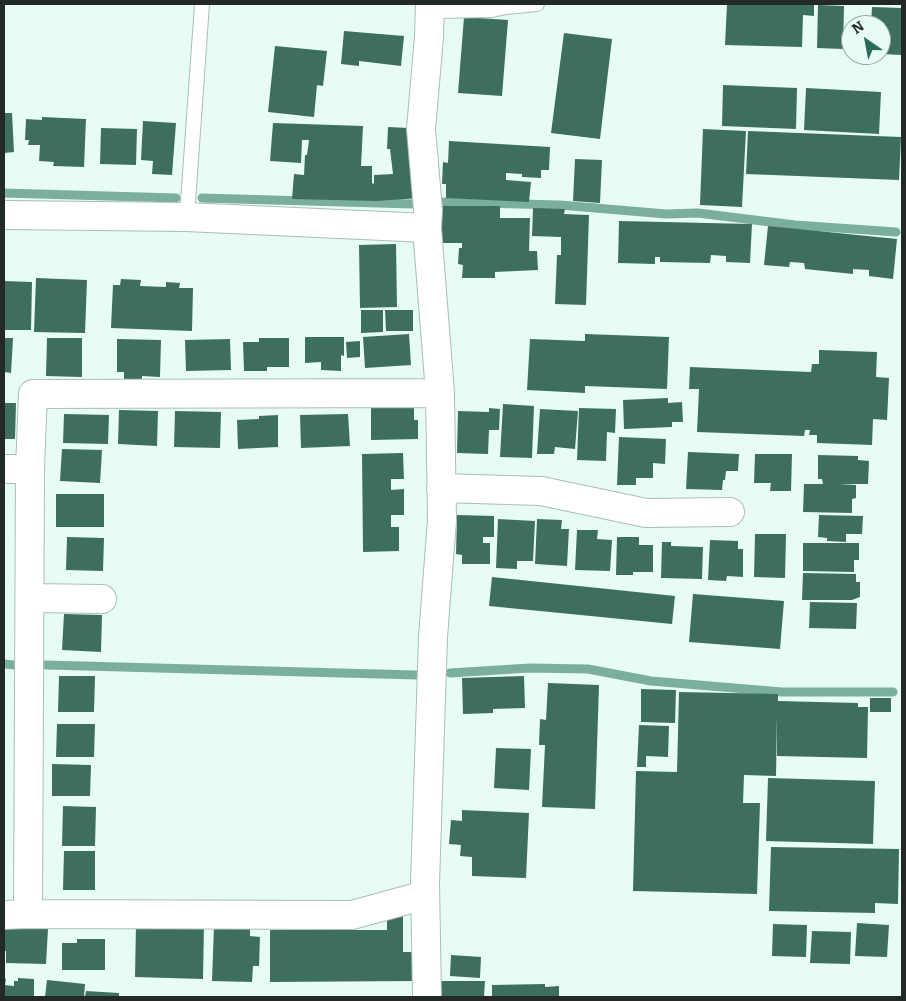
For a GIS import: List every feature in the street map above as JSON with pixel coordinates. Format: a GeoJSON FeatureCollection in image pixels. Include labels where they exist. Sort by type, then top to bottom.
{"type":"FeatureCollection","features":[{"type":"Feature","properties":{"kind":"street"},"geometry":{"type":"LineString","coordinates":[[427,997],[425,895],[433,637],[442,520],[440,393],[421,130],[430,7]]}},
{"type":"Feature","properties":{"kind":"street"},"geometry":{"type":"LineString","coordinates":[[4,215],[186,217],[427,228]]}},
{"type":"Feature","properties":{"kind":"street"},"geometry":{"type":"LineString","coordinates":[[425,895],[352,915],[16,914],[30,598],[17,469],[33,394],[440,393]]}},
{"type":"Feature","properties":{"kind":"street"},"geometry":{"type":"LineString","coordinates":[[441,488],[541,491],[646,513],[730,512]]}},
{"type":"Feature","properties":{"kind":"street"},"geometry":{"type":"LineString","coordinates":[[30,598],[102,599]]}},
{"type":"Feature","properties":{"kind":"lane"},"geometry":{"type":"LineString","coordinates":[[190,177],[202,4]]}},
{"type":"Feature","properties":{"kind":"lane"},"geometry":{"type":"LineString","coordinates":[[430,7],[438,11],[492,10],[537,4]]}},
{"type":"Feature","properties":{"kind":"building"},"geometry":{"type":"Polygon","coordinates":[[[727,4],[814,5],[814,16],[803,15],[802,47],[725,45],[727,4]]]}},
{"type":"Feature","properties":{"kind":"building"},"geometry":{"type":"Polygon","coordinates":[[[818,5],[844,6],[844,15],[841,15],[841,49],[817,48],[818,5]]]}},
{"type":"Feature","properties":{"kind":"building"},"geometry":{"type":"Polygon","coordinates":[[[872,7],[902,8],[902,55],[891,54],[891,15],[872,15],[872,7]]]}},
{"type":"Feature","properties":{"kind":"building"},"geometry":{"type":"Polygon","coordinates":[[[464,17],[508,20],[502,96],[458,93],[464,17]]]}},
{"type":"Feature","properties":{"kind":"building"},"geometry":{"type":"Polygon","coordinates":[[[344,31],[404,36],[401,66],[359,61],[359,66],[341,64],[344,31]]]}},
{"type":"Feature","properties":{"kind":"building"},"geometry":{"type":"Polygon","coordinates":[[[564,33],[612,39],[600,139],[551,133],[564,33]]]}},
{"type":"Feature","properties":{"kind":"building"},"geometry":{"type":"Polygon","coordinates":[[[275,46],[327,51],[323,86],[317,85],[314,117],[268,112],[275,46]]]}},
{"type":"Feature","properties":{"kind":"building"},"geometry":{"type":"Polygon","coordinates":[[[723,85],[797,88],[796,129],[722,126],[723,85]]]}},
{"type":"Feature","properties":{"kind":"building"},"geometry":{"type":"Polygon","coordinates":[[[806,88],[881,92],[879,134],[804,130],[806,88]]]}},
{"type":"Feature","properties":{"kind":"building"},"geometry":{"type":"Polygon","coordinates":[[[4,113],[12,113],[14,152],[4,153],[4,113]]]}},
{"type":"Feature","properties":{"kind":"building"},"geometry":{"type":"Polygon","coordinates":[[[42,117],[86,119],[84,167],[53,166],[54,162],[39,161],[40,145],[28,145],[29,140],[25,140],[26,119],[42,120],[42,117]]]}},
{"type":"Feature","properties":{"kind":"building"},"geometry":{"type":"Polygon","coordinates":[[[143,121],[176,123],[172,175],[152,174],[153,161],[141,160],[143,121]]]}},
{"type":"Feature","properties":{"kind":"building"},"geometry":{"type":"Polygon","coordinates":[[[273,123],[363,126],[361,166],[372,166],[372,183],[374,184],[374,175],[393,174],[390,149],[387,149],[388,127],[409,128],[408,146],[414,145],[420,198],[376,201],[292,199],[294,174],[304,175],[305,155],[307,155],[309,140],[302,140],[301,163],[270,161],[273,123]]]}},
{"type":"Feature","properties":{"kind":"building"},"geometry":{"type":"Polygon","coordinates":[[[101,128],[137,129],[136,165],[100,164],[101,128]]]}},
{"type":"Feature","properties":{"kind":"building"},"geometry":{"type":"Polygon","coordinates":[[[703,129],[746,131],[742,207],[700,205],[703,129]]]}},
{"type":"Feature","properties":{"kind":"building"},"geometry":{"type":"Polygon","coordinates":[[[748,131],[901,137],[899,180],[746,174],[748,131]]]}},
{"type":"Feature","properties":{"kind":"building"},"geometry":{"type":"Polygon","coordinates":[[[449,141],[550,147],[549,170],[541,170],[541,178],[522,177],[522,174],[506,173],[506,180],[531,182],[529,202],[446,198],[446,184],[442,184],[443,162],[448,163],[449,141]]]}},
{"type":"Feature","properties":{"kind":"building"},"geometry":{"type":"Polygon","coordinates":[[[575,159],[602,160],[600,203],[573,201],[575,159]]]}},
{"type":"Feature","properties":{"kind":"building"},"geometry":{"type":"Polygon","coordinates":[[[438,206],[500,206],[500,218],[530,218],[529,251],[537,251],[538,270],[495,272],[495,278],[462,278],[463,265],[458,264],[459,248],[462,248],[462,243],[439,243],[438,206]]]}},
{"type":"Feature","properties":{"kind":"building"},"geometry":{"type":"Polygon","coordinates":[[[533,208],[565,209],[564,214],[589,215],[586,305],[555,304],[557,255],[561,255],[561,237],[532,236],[533,208]]]}},
{"type":"Feature","properties":{"kind":"building"},"geometry":{"type":"Polygon","coordinates":[[[619,221],[752,224],[750,263],[726,262],[726,256],[711,255],[710,263],[660,262],[660,257],[655,257],[655,264],[618,263],[619,221]]]}},
{"type":"Feature","properties":{"kind":"building"},"geometry":{"type":"Polygon","coordinates":[[[768,226],[897,239],[893,279],[869,276],[869,270],[853,269],[853,274],[805,269],[804,263],[790,262],[789,267],[764,265],[768,226]]]}},
{"type":"Feature","properties":{"kind":"building"},"geometry":{"type":"Polygon","coordinates":[[[396,244],[397,307],[360,308],[359,245],[396,244]]]}},
{"type":"Feature","properties":{"kind":"building"},"geometry":{"type":"Polygon","coordinates":[[[36,278],[87,280],[85,333],[34,332],[36,278]]]}},
{"type":"Feature","properties":{"kind":"building"},"geometry":{"type":"Polygon","coordinates":[[[121,279],[141,280],[140,286],[166,287],[166,282],[180,283],[179,288],[193,288],[192,331],[111,328],[113,285],[120,285],[121,279]]]}},
{"type":"Feature","properties":{"kind":"building"},"geometry":{"type":"Polygon","coordinates":[[[4,281],[32,282],[31,330],[4,330],[4,281]]]}},
{"type":"Feature","properties":{"kind":"building"},"geometry":{"type":"Polygon","coordinates":[[[361,310],[383,310],[383,332],[361,333],[361,310]]]}},
{"type":"Feature","properties":{"kind":"building"},"geometry":{"type":"Polygon","coordinates":[[[385,310],[413,310],[413,331],[386,331],[385,310]]]}},
{"type":"Feature","properties":{"kind":"building"},"geometry":{"type":"Polygon","coordinates":[[[409,334],[411,365],[365,368],[363,337],[409,334]]]}},
{"type":"Feature","properties":{"kind":"building"},"geometry":{"type":"Polygon","coordinates":[[[585,334],[669,337],[667,389],[585,386],[585,393],[527,390],[530,339],[585,341],[585,334]]]}},
{"type":"Feature","properties":{"kind":"building"},"geometry":{"type":"Polygon","coordinates":[[[305,337],[344,337],[344,356],[341,355],[341,371],[321,370],[321,362],[305,363],[305,337]]]}},
{"type":"Feature","properties":{"kind":"building"},"geometry":{"type":"Polygon","coordinates":[[[4,338],[13,338],[11,373],[4,372],[4,338]]]}},
{"type":"Feature","properties":{"kind":"building"},"geometry":{"type":"Polygon","coordinates":[[[47,338],[82,338],[82,377],[46,376],[47,338]]]}},
{"type":"Feature","properties":{"kind":"building"},"geometry":{"type":"Polygon","coordinates":[[[259,338],[289,338],[289,367],[267,367],[267,371],[244,371],[243,342],[259,342],[259,338]]]}},
{"type":"Feature","properties":{"kind":"building"},"geometry":{"type":"Polygon","coordinates":[[[117,339],[161,340],[160,377],[142,376],[142,380],[124,380],[124,372],[117,372],[117,339]]]}},
{"type":"Feature","properties":{"kind":"building"},"geometry":{"type":"Polygon","coordinates":[[[230,339],[231,370],[186,371],[185,340],[230,339]]]}},
{"type":"Feature","properties":{"kind":"building"},"geometry":{"type":"Polygon","coordinates":[[[360,341],[360,357],[347,358],[346,342],[360,341]]]}},
{"type":"Feature","properties":{"kind":"building"},"geometry":{"type":"Polygon","coordinates":[[[819,350],[877,352],[876,377],[889,378],[887,420],[873,419],[872,445],[817,443],[817,435],[809,435],[810,430],[805,430],[804,436],[697,432],[699,389],[689,389],[690,367],[811,372],[812,364],[819,364],[819,350]]]}},
{"type":"Feature","properties":{"kind":"building"},"geometry":{"type":"Polygon","coordinates":[[[668,398],[668,403],[682,402],[683,422],[672,422],[672,427],[624,429],[623,400],[668,398]]]}},
{"type":"Feature","properties":{"kind":"building"},"geometry":{"type":"Polygon","coordinates":[[[4,403],[16,403],[15,439],[4,439],[4,403]]]}},
{"type":"Feature","properties":{"kind":"building"},"geometry":{"type":"Polygon","coordinates":[[[503,404],[534,406],[532,458],[500,457],[503,404]]]}},
{"type":"Feature","properties":{"kind":"building"},"geometry":{"type":"Polygon","coordinates":[[[414,407],[414,420],[418,420],[418,439],[371,440],[371,408],[414,407]]]}},
{"type":"Feature","properties":{"kind":"building"},"geometry":{"type":"Polygon","coordinates":[[[489,408],[500,409],[499,430],[489,430],[488,454],[457,453],[458,411],[489,412],[489,408]]]}},
{"type":"Feature","properties":{"kind":"building"},"geometry":{"type":"Polygon","coordinates":[[[579,408],[616,409],[615,433],[607,432],[606,461],[577,460],[579,408]]]}},
{"type":"Feature","properties":{"kind":"building"},"geometry":{"type":"Polygon","coordinates":[[[540,409],[578,411],[575,449],[555,447],[554,454],[537,454],[540,409]]]}},
{"type":"Feature","properties":{"kind":"building"},"geometry":{"type":"Polygon","coordinates":[[[119,410],[158,411],[157,446],[118,444],[119,410]]]}},
{"type":"Feature","properties":{"kind":"building"},"geometry":{"type":"Polygon","coordinates":[[[175,411],[221,412],[220,448],[174,447],[175,411]]]}},
{"type":"Feature","properties":{"kind":"building"},"geometry":{"type":"Polygon","coordinates":[[[64,414],[109,415],[108,444],[63,443],[64,414]]]}},
{"type":"Feature","properties":{"kind":"building"},"geometry":{"type":"Polygon","coordinates":[[[348,414],[350,446],[301,448],[300,415],[348,414]]]}},
{"type":"Feature","properties":{"kind":"building"},"geometry":{"type":"Polygon","coordinates":[[[278,415],[278,447],[238,449],[237,420],[259,419],[259,416],[278,415]]]}},
{"type":"Feature","properties":{"kind":"building"},"geometry":{"type":"Polygon","coordinates":[[[619,437],[666,439],[665,464],[653,463],[653,478],[636,478],[636,485],[617,485],[619,437]]]}},
{"type":"Feature","properties":{"kind":"building"},"geometry":{"type":"Polygon","coordinates":[[[62,449],[102,450],[100,483],[60,481],[62,449]]]}},
{"type":"Feature","properties":{"kind":"building"},"geometry":{"type":"Polygon","coordinates":[[[688,452],[739,454],[738,471],[726,471],[722,490],[686,489],[688,452]]]}},
{"type":"Feature","properties":{"kind":"building"},"geometry":{"type":"Polygon","coordinates":[[[403,453],[404,479],[391,479],[391,490],[404,489],[404,515],[391,515],[391,527],[399,527],[399,551],[363,552],[362,454],[403,453]]]}},
{"type":"Feature","properties":{"kind":"building"},"geometry":{"type":"Polygon","coordinates":[[[755,454],[792,454],[791,491],[770,491],[771,483],[754,483],[755,454]]]}},
{"type":"Feature","properties":{"kind":"building"},"geometry":{"type":"Polygon","coordinates":[[[818,455],[858,456],[858,460],[869,461],[868,484],[839,484],[856,485],[856,498],[852,499],[852,513],[803,512],[804,484],[823,484],[822,479],[818,479],[818,455]]]}},
{"type":"Feature","properties":{"kind":"building"},"geometry":{"type":"Polygon","coordinates":[[[56,494],[104,494],[104,527],[56,527],[56,494]]]}},
{"type":"Feature","properties":{"kind":"building"},"geometry":{"type":"Polygon","coordinates":[[[457,515],[494,516],[494,537],[483,537],[483,543],[490,543],[490,564],[462,564],[462,555],[456,554],[457,515]]]}},
{"type":"Feature","properties":{"kind":"building"},"geometry":{"type":"Polygon","coordinates":[[[819,515],[863,516],[862,534],[846,534],[846,542],[827,541],[827,538],[818,537],[819,515]]]}},
{"type":"Feature","properties":{"kind":"building"},"geometry":{"type":"Polygon","coordinates":[[[498,519],[535,521],[533,561],[517,561],[517,569],[496,568],[498,519]]]}},
{"type":"Feature","properties":{"kind":"building"},"geometry":{"type":"Polygon","coordinates":[[[537,519],[562,520],[561,529],[569,529],[567,566],[535,564],[537,519]]]}},
{"type":"Feature","properties":{"kind":"building"},"geometry":{"type":"Polygon","coordinates":[[[577,530],[598,530],[597,539],[612,540],[610,571],[575,570],[577,530]]]}},
{"type":"Feature","properties":{"kind":"building"},"geometry":{"type":"Polygon","coordinates":[[[755,534],[786,534],[785,578],[754,577],[755,534]]]}},
{"type":"Feature","properties":{"kind":"building"},"geometry":{"type":"Polygon","coordinates":[[[67,537],[104,538],[103,571],[66,570],[67,537]]]}},
{"type":"Feature","properties":{"kind":"building"},"geometry":{"type":"Polygon","coordinates":[[[617,537],[639,537],[639,545],[653,545],[653,572],[633,572],[633,575],[616,575],[617,537]]]}},
{"type":"Feature","properties":{"kind":"building"},"geometry":{"type":"Polygon","coordinates":[[[710,540],[738,541],[738,549],[743,549],[743,577],[727,576],[726,581],[708,580],[710,540]]]}},
{"type":"Feature","properties":{"kind":"building"},"geometry":{"type":"Polygon","coordinates":[[[662,542],[671,542],[671,546],[703,547],[702,579],[661,578],[662,542]]]}},
{"type":"Feature","properties":{"kind":"building"},"geometry":{"type":"Polygon","coordinates":[[[803,543],[859,543],[859,560],[854,560],[854,572],[803,571],[803,543]]]}},
{"type":"Feature","properties":{"kind":"building"},"geometry":{"type":"Polygon","coordinates":[[[803,573],[856,574],[856,582],[860,582],[860,597],[852,600],[802,600],[803,573]]]}},
{"type":"Feature","properties":{"kind":"building"},"geometry":{"type":"Polygon","coordinates":[[[492,577],[675,596],[672,624],[489,606],[492,577]]]}},
{"type":"Feature","properties":{"kind":"building"},"geometry":{"type":"Polygon","coordinates":[[[693,594],[784,601],[780,649],[689,642],[693,594]]]}},
{"type":"Feature","properties":{"kind":"building"},"geometry":{"type":"Polygon","coordinates":[[[810,602],[857,603],[856,629],[809,628],[810,602]]]}},
{"type":"Feature","properties":{"kind":"building"},"geometry":{"type":"Polygon","coordinates":[[[64,614],[102,615],[101,652],[62,650],[64,614]]]}},
{"type":"Feature","properties":{"kind":"building"},"geometry":{"type":"Polygon","coordinates":[[[59,676],[95,676],[94,712],[58,712],[59,676]]]}},
{"type":"Feature","properties":{"kind":"building"},"geometry":{"type":"Polygon","coordinates":[[[524,676],[525,708],[493,709],[493,713],[463,714],[462,678],[524,676]]]}},
{"type":"Feature","properties":{"kind":"building"},"geometry":{"type":"Polygon","coordinates":[[[548,683],[599,685],[595,809],[542,807],[545,745],[539,745],[540,719],[546,720],[548,683]]]}},
{"type":"Feature","properties":{"kind":"building"},"geometry":{"type":"Polygon","coordinates":[[[641,689],[676,690],[675,723],[641,722],[641,689]]]}},
{"type":"Feature","properties":{"kind":"building"},"geometry":{"type":"Polygon","coordinates":[[[679,692],[778,694],[778,701],[858,703],[858,707],[868,707],[867,758],[777,756],[777,715],[776,776],[744,775],[743,803],[760,803],[757,894],[633,891],[636,771],[677,772],[679,692]]]}},
{"type":"Feature","properties":{"kind":"building"},"geometry":{"type":"Polygon","coordinates":[[[870,698],[891,698],[891,712],[870,712],[870,698]]]}},
{"type":"Feature","properties":{"kind":"building"},"geometry":{"type":"Polygon","coordinates":[[[57,724],[95,724],[94,757],[56,757],[57,724]]]}},
{"type":"Feature","properties":{"kind":"building"},"geometry":{"type":"Polygon","coordinates":[[[639,725],[669,726],[668,757],[646,756],[646,767],[637,767],[639,725]]]}},
{"type":"Feature","properties":{"kind":"building"},"geometry":{"type":"Polygon","coordinates":[[[496,748],[531,749],[529,790],[494,788],[496,748]]]}},
{"type":"Feature","properties":{"kind":"building"},"geometry":{"type":"Polygon","coordinates":[[[52,764],[91,765],[90,796],[52,796],[52,764]]]}},
{"type":"Feature","properties":{"kind":"building"},"geometry":{"type":"Polygon","coordinates":[[[768,778],[875,781],[873,844],[766,841],[768,778]]]}},
{"type":"Feature","properties":{"kind":"building"},"geometry":{"type":"Polygon","coordinates":[[[63,806],[96,807],[95,846],[62,846],[63,806]]]}},
{"type":"Feature","properties":{"kind":"building"},"geometry":{"type":"Polygon","coordinates":[[[462,810],[529,813],[526,878],[472,876],[472,857],[460,856],[461,845],[449,844],[451,820],[462,821],[462,810]]]}},
{"type":"Feature","properties":{"kind":"building"},"geometry":{"type":"Polygon","coordinates":[[[771,847],[899,849],[898,904],[875,903],[875,913],[769,911],[771,847]]]}},
{"type":"Feature","properties":{"kind":"building"},"geometry":{"type":"Polygon","coordinates":[[[64,851],[95,851],[95,890],[63,890],[64,851]]]}},
{"type":"Feature","properties":{"kind":"building"},"geometry":{"type":"Polygon","coordinates":[[[387,916],[403,916],[403,952],[415,952],[414,981],[270,982],[270,930],[387,930],[387,916]]]}},
{"type":"Feature","properties":{"kind":"building"},"geometry":{"type":"Polygon","coordinates":[[[857,923],[889,925],[887,957],[855,956],[857,923]]]}},
{"type":"Feature","properties":{"kind":"building"},"geometry":{"type":"Polygon","coordinates":[[[136,924],[204,925],[203,979],[135,977],[136,924]]]}},
{"type":"Feature","properties":{"kind":"building"},"geometry":{"type":"Polygon","coordinates":[[[773,924],[807,925],[806,957],[772,956],[773,924]]]}},
{"type":"Feature","properties":{"kind":"building"},"geometry":{"type":"Polygon","coordinates":[[[214,926],[250,927],[250,936],[260,937],[259,966],[253,966],[252,982],[212,981],[214,926]]]}},
{"type":"Feature","properties":{"kind":"building"},"geometry":{"type":"Polygon","coordinates":[[[4,928],[48,929],[46,964],[6,963],[4,928]]]}},
{"type":"Feature","properties":{"kind":"building"},"geometry":{"type":"Polygon","coordinates":[[[812,931],[851,932],[850,964],[810,963],[812,931]]]}},
{"type":"Feature","properties":{"kind":"building"},"geometry":{"type":"Polygon","coordinates":[[[77,939],[105,939],[105,970],[62,970],[62,943],[77,943],[77,939]]]}},
{"type":"Feature","properties":{"kind":"building"},"geometry":{"type":"Polygon","coordinates":[[[451,955],[481,957],[480,978],[450,976],[451,955]]]}},
{"type":"Feature","properties":{"kind":"building"},"geometry":{"type":"Polygon","coordinates":[[[4,978],[6,979],[5,985],[14,986],[14,981],[18,981],[18,978],[34,979],[34,997],[4,997],[4,978]]]}},
{"type":"Feature","properties":{"kind":"building"},"geometry":{"type":"Polygon","coordinates":[[[47,980],[85,984],[84,997],[45,997],[47,980]]]}},
{"type":"Feature","properties":{"kind":"building"},"geometry":{"type":"Polygon","coordinates":[[[437,981],[485,981],[484,997],[437,997],[437,981]]]}},
{"type":"Feature","properties":{"kind":"building"},"geometry":{"type":"Polygon","coordinates":[[[545,984],[545,987],[559,986],[559,997],[492,997],[492,985],[545,984]]]}},
{"type":"Feature","properties":{"kind":"building"},"geometry":{"type":"Polygon","coordinates":[[[86,991],[119,993],[119,997],[85,997],[86,991]]]}},
{"type":"Feature","properties":{"kind":"waterway"},"geometry":{"type":"LineString","coordinates":[[4,193],[176,198]]}},
{"type":"Feature","properties":{"kind":"waterway"},"geometry":{"type":"LineString","coordinates":[[202,198],[413,204]]}},
{"type":"Feature","properties":{"kind":"waterway"},"geometry":{"type":"LineString","coordinates":[[439,202],[560,205],[666,214],[698,213],[795,225],[896,232]]}},
{"type":"Feature","properties":{"kind":"waterway"},"geometry":{"type":"LineString","coordinates":[[4,664],[14,665]]}},
{"type":"Feature","properties":{"kind":"waterway"},"geometry":{"type":"LineString","coordinates":[[46,665],[416,675]]}},
{"type":"Feature","properties":{"kind":"waterway"},"geometry":{"type":"LineString","coordinates":[[450,673],[530,668],[588,669],[651,681],[782,692],[893,692]]}}]}
